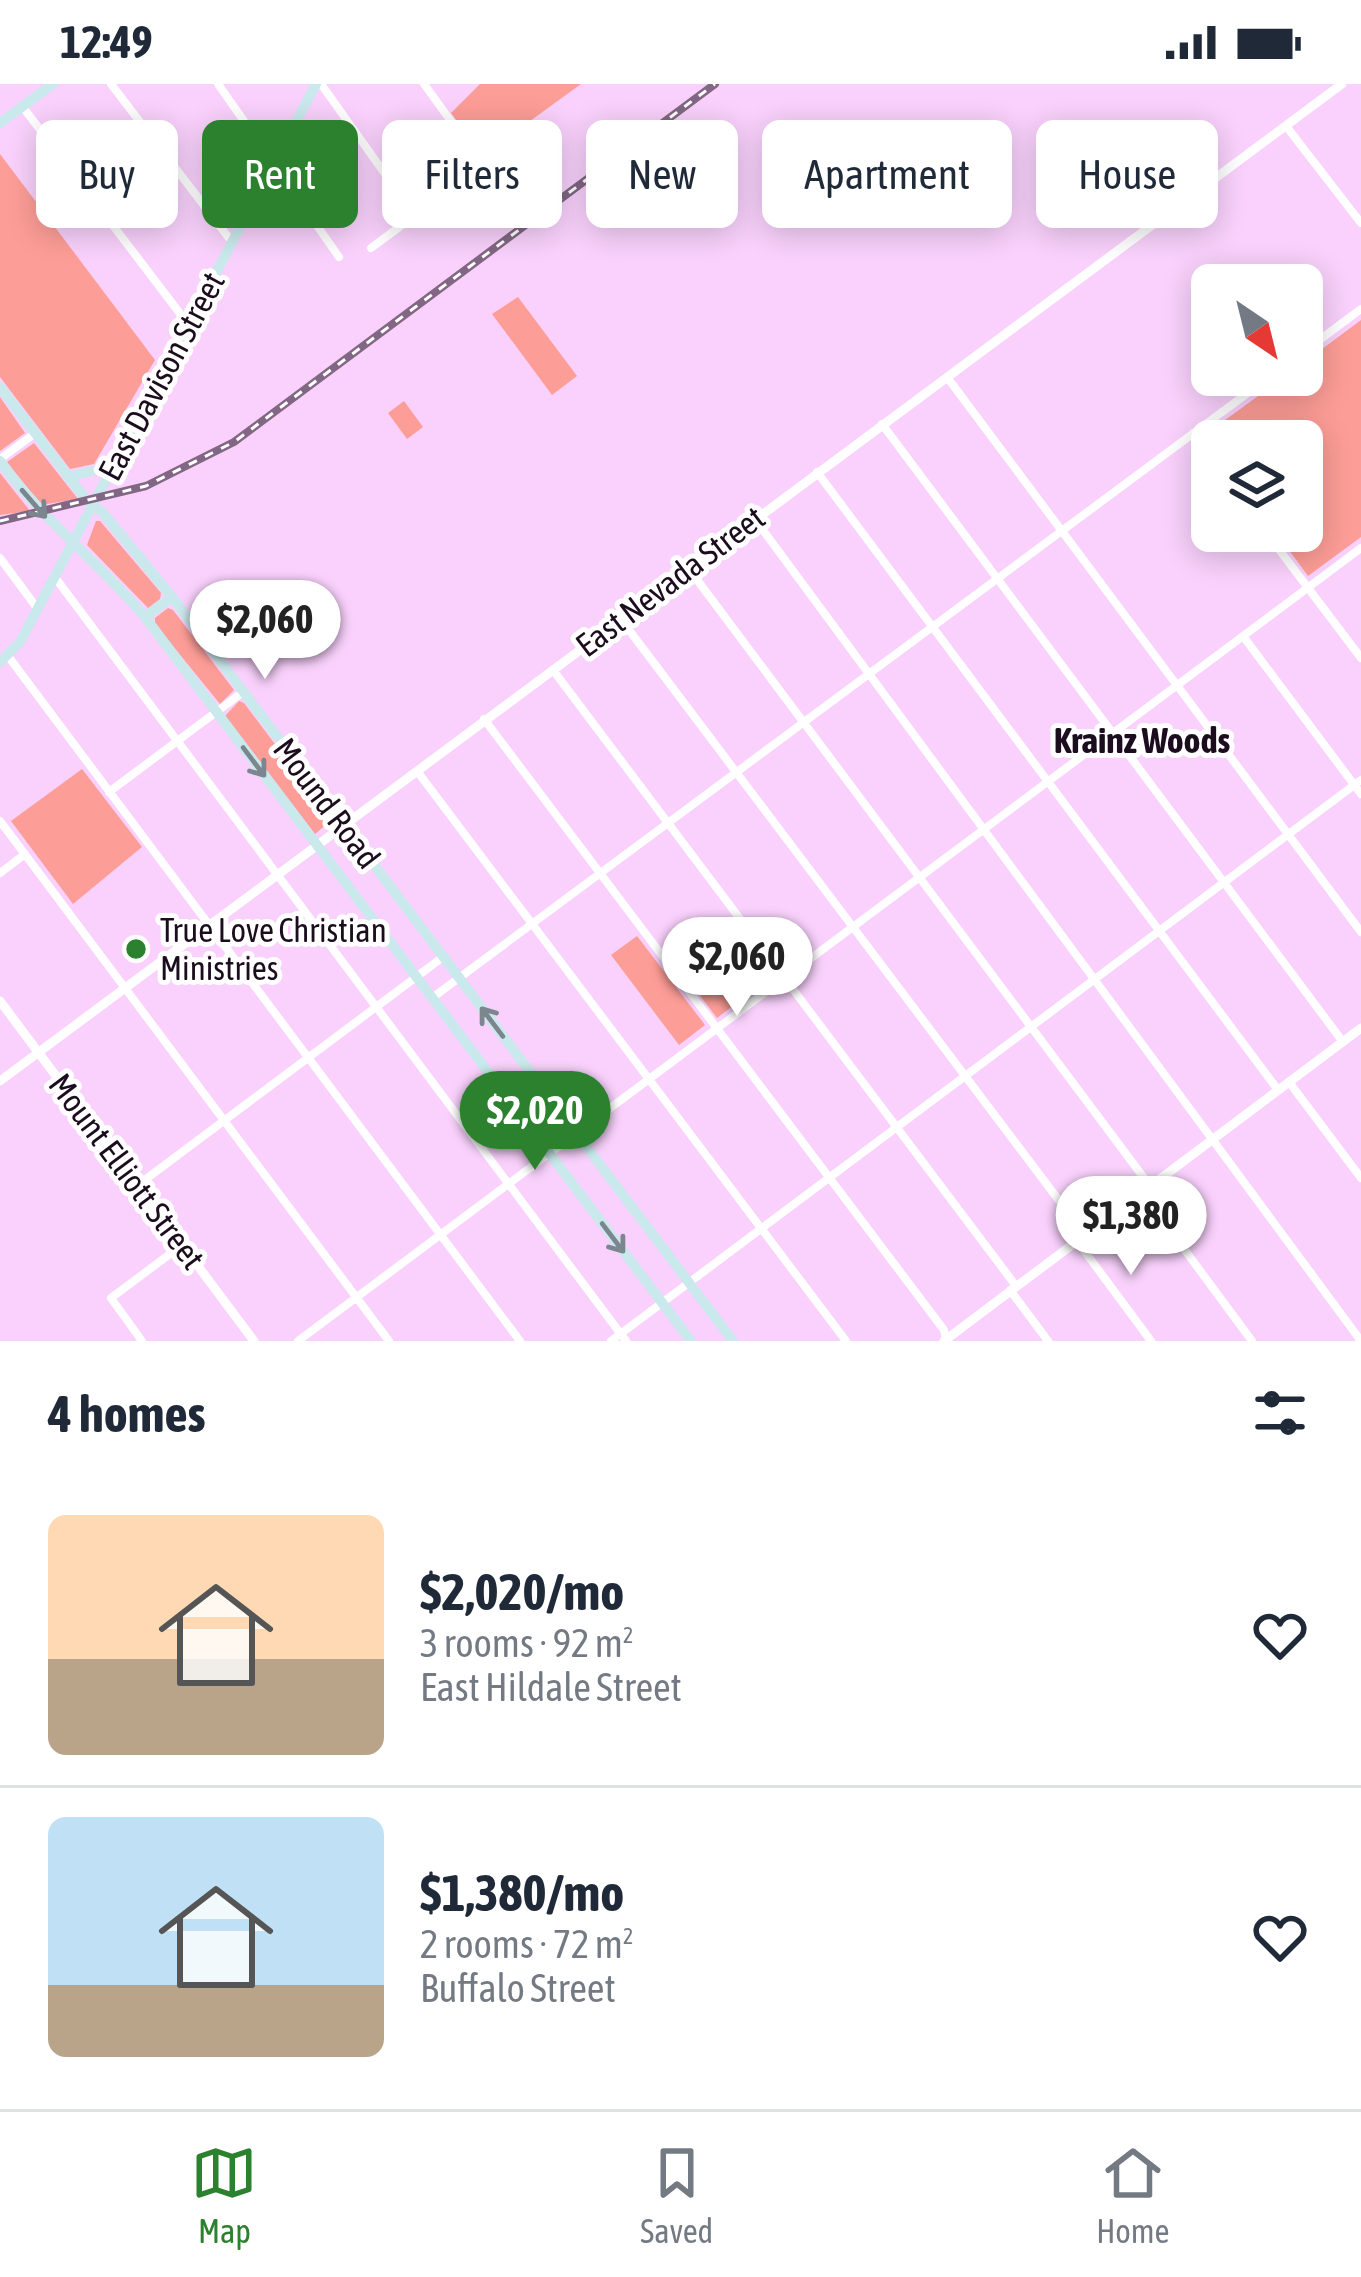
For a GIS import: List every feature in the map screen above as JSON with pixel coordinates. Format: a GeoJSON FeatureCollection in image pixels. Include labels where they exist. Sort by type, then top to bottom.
{"type":"FeatureCollection","features":[{"type":"Feature","properties":{"kind":"main road","name":"East Davison Street"},"geometry":{"type":"LineString","coordinates":[[298,120],[318,84]]}},
{"type":"Feature","properties":{"kind":"main road"},"geometry":{"type":"LineString","coordinates":[[0,123],[45,86]]}},
{"type":"Feature","properties":{"kind":"main road","name":"East Davison Street"},"geometry":{"type":"LineString","coordinates":[[4,659],[20,642],[240,228]]}},
{"type":"Feature","properties":{"kind":"main road","name":"Mound Road"},"geometry":{"type":"LineString","coordinates":[[0,388],[68,477],[172,597],[733,1341]]}},
{"type":"Feature","properties":{"kind":"main road","name":"Mound Road"},"geometry":{"type":"LineString","coordinates":[[0,460],[41,514],[145,617],[691,1341]]}},
{"type":"Feature","properties":{"kind":"main road"},"geometry":{"type":"LineString","coordinates":[[68,477],[113,466]]}},
{"type":"Feature","properties":{"kind":"main road"},"geometry":{"type":"LineString","coordinates":[[145,617],[172,597]]}},
{"type":"Feature","properties":{"kind":"street"},"geometry":{"type":"LineString","coordinates":[[111,84],[232,242]]}},
{"type":"Feature","properties":{"kind":"street"},"geometry":{"type":"LineString","coordinates":[[218,84],[245,120]]}},
{"type":"Feature","properties":{"kind":"street"},"geometry":{"type":"LineString","coordinates":[[318,84],[382,171]]}},
{"type":"Feature","properties":{"kind":"street"},"geometry":{"type":"LineString","coordinates":[[424,84],[449,120]]}},
{"type":"Feature","properties":{"kind":"street","name":"East Nevada Street"},"geometry":{"type":"LineString","coordinates":[[0,1081],[1342,84]]}},
{"type":"Feature","properties":{"kind":"street"},"geometry":{"type":"LineString","coordinates":[[22,106],[188,324]]}},
{"type":"Feature","properties":{"kind":"street"},"geometry":{"type":"LineString","coordinates":[[1286,125],[1361,223]]}},
{"type":"Feature","properties":{"kind":"street"},"geometry":{"type":"LineString","coordinates":[[319,228],[339,257]]}},
{"type":"Feature","properties":{"kind":"street"},"geometry":{"type":"LineString","coordinates":[[370,248],[398,228]]}},
{"type":"Feature","properties":{"kind":"street"},"geometry":{"type":"LineString","coordinates":[[1323,337],[1361,309]]}},
{"type":"Feature","properties":{"kind":"street"},"geometry":{"type":"LineString","coordinates":[[946,376],[1361,932]]}},
{"type":"Feature","properties":{"kind":"street"},"geometry":{"type":"LineString","coordinates":[[1211,420],[1243,396]]}},
{"type":"Feature","properties":{"kind":"street"},"geometry":{"type":"LineString","coordinates":[[882,424],[1342,1042]]}},
{"type":"Feature","properties":{"kind":"street"},"geometry":{"type":"LineString","coordinates":[[0,460],[34,434]]}},
{"type":"Feature","properties":{"kind":"street"},"geometry":{"type":"LineString","coordinates":[[432,998],[1191,434]]}},
{"type":"Feature","properties":{"kind":"street"},"geometry":{"type":"LineString","coordinates":[[817,472],[1278,1090]]}},
{"type":"Feature","properties":{"kind":"street"},"geometry":{"type":"LineString","coordinates":[[754,518],[1360,1341]]}},
{"type":"Feature","properties":{"kind":"street"},"geometry":{"type":"LineString","coordinates":[[298,1341],[1361,548]]}},
{"type":"Feature","properties":{"kind":"street"},"geometry":{"type":"LineString","coordinates":[[1281,552],[1361,658]]}},
{"type":"Feature","properties":{"kind":"street"},"geometry":{"type":"LineString","coordinates":[[0,558],[38,608]]}},
{"type":"Feature","properties":{"kind":"street"},"geometry":{"type":"LineString","coordinates":[[688,568],[1031,1027],[1252,1341]]}},
{"type":"Feature","properties":{"kind":"street"},"geometry":{"type":"LineString","coordinates":[[54,576],[623,1337]]}},
{"type":"Feature","properties":{"kind":"street"},"geometry":{"type":"LineString","coordinates":[[620,618],[965,1076],[1151,1341]]}},
{"type":"Feature","properties":{"kind":"street"},"geometry":{"type":"LineString","coordinates":[[1243,636],[1358,783],[1361,794]]}},
{"type":"Feature","properties":{"kind":"street"},"geometry":{"type":"LineString","coordinates":[[4,659],[520,1341]]}},
{"type":"Feature","properties":{"kind":"street"},"geometry":{"type":"LineString","coordinates":[[552,669],[897,1127],[1048,1341]]}},
{"type":"Feature","properties":{"kind":"street"},"geometry":{"type":"LineString","coordinates":[[109,792],[244,692]]}},
{"type":"Feature","properties":{"kind":"street"},"geometry":{"type":"LineString","coordinates":[[484,719],[944,1330],[946,1340],[1361,1028]]}},
{"type":"Feature","properties":{"kind":"street"},"geometry":{"type":"LineString","coordinates":[[416,770],[846,1341]]}},
{"type":"Feature","properties":{"kind":"street"},"geometry":{"type":"LineString","coordinates":[[611,1341],[623,1337],[689,1282],[1358,783]]}},
{"type":"Feature","properties":{"kind":"street"},"geometry":{"type":"LineString","coordinates":[[0,821],[389,1341]]}},
{"type":"Feature","properties":{"kind":"street"},"geometry":{"type":"LineString","coordinates":[[0,873],[25,854]]}},
{"type":"Feature","properties":{"kind":"street"},"geometry":{"type":"LineString","coordinates":[[138,1185],[443,957]]}},
{"type":"Feature","properties":{"kind":"street","name":"Mount Elliott Street"},"geometry":{"type":"LineString","coordinates":[[0,1001],[254,1341]]}},
{"type":"Feature","properties":{"kind":"street"},"geometry":{"type":"LineString","coordinates":[[1289,1082],[1361,1178]]}},
{"type":"Feature","properties":{"kind":"street"},"geometry":{"type":"LineString","coordinates":[[142,1341],[111,1298],[182,1245]]}},
{"type":"Feature","properties":{"kind":"shaded area"},"geometry":{"type":"Polygon","coordinates":[[[480,84],[581,84],[531,120],[456,120],[451,113],[480,84]]]}},
{"type":"Feature","properties":{"kind":"shaded area"},"geometry":{"type":"Polygon","coordinates":[[[0,154],[36,202],[36,228],[56,228],[155,360],[94,464],[70,469],[0,377],[0,154]]]}},
{"type":"Feature","properties":{"kind":"shaded area"},"geometry":{"type":"Polygon","coordinates":[[[518,297],[577,376],[552,395],[492,314],[518,297]]]}},
{"type":"Feature","properties":{"kind":"shaded area"},"geometry":{"type":"Polygon","coordinates":[[[1361,320],[1361,537],[1308,576],[1290,552],[1323,552],[1323,420],[1225,420],[1258,396],[1323,396],[1323,348],[1361,320]]]}},
{"type":"Feature","properties":{"kind":"shaded area"},"geometry":{"type":"Polygon","coordinates":[[[0,397],[25,433],[0,451],[0,397]]]}},
{"type":"Feature","properties":{"kind":"shaded area"},"geometry":{"type":"Polygon","coordinates":[[[404,401],[423,427],[407,439],[388,413],[404,401]]]}},
{"type":"Feature","properties":{"kind":"shaded area"},"geometry":{"type":"Polygon","coordinates":[[[34,443],[78,499],[41,505],[7,462],[34,443]]]}},
{"type":"Feature","properties":{"kind":"shaded area"},"geometry":{"type":"Polygon","coordinates":[[[0,473],[30,511],[0,515],[0,473]]]}},
{"type":"Feature","properties":{"kind":"shaded area"},"geometry":{"type":"Polygon","coordinates":[[[96,521],[161,593],[148,608],[87,545],[96,521]]]}},
{"type":"Feature","properties":{"kind":"shaded area"},"geometry":{"type":"Polygon","coordinates":[[[168,608],[234,690],[220,704],[155,624],[155,618],[168,608]]]}},
{"type":"Feature","properties":{"kind":"shaded area"},"geometry":{"type":"Polygon","coordinates":[[[239,701],[332,820],[315,834],[225,716],[239,701]]]}},
{"type":"Feature","properties":{"kind":"shaded area"},"geometry":{"type":"Polygon","coordinates":[[[82,769],[142,847],[73,904],[11,821],[82,769]]]}},
{"type":"Feature","properties":{"kind":"shaded area"},"geometry":{"type":"Polygon","coordinates":[[[693,932],[743,998],[717,1018],[667,952],[693,932]]]}},
{"type":"Feature","properties":{"kind":"shaded area"},"geometry":{"type":"Polygon","coordinates":[[[637,936],[705,1025],[679,1045],[611,955],[637,936]]]}},
{"type":"Feature","properties":{"kind":"railway"},"geometry":{"type":"LineString","coordinates":[[0,521],[146,486],[234,442],[715,84]]}},
{"type":"Feature","properties":{"kind":"place","name":"True Love Christian Ministries"},"geometry":{"type":"Point","coordinates":[136,949]}},
{"type":"Feature","properties":{"kind":"district","name":"Krainz Woods"},"geometry":{"type":"Point","coordinates":[1142,740]}}]}
